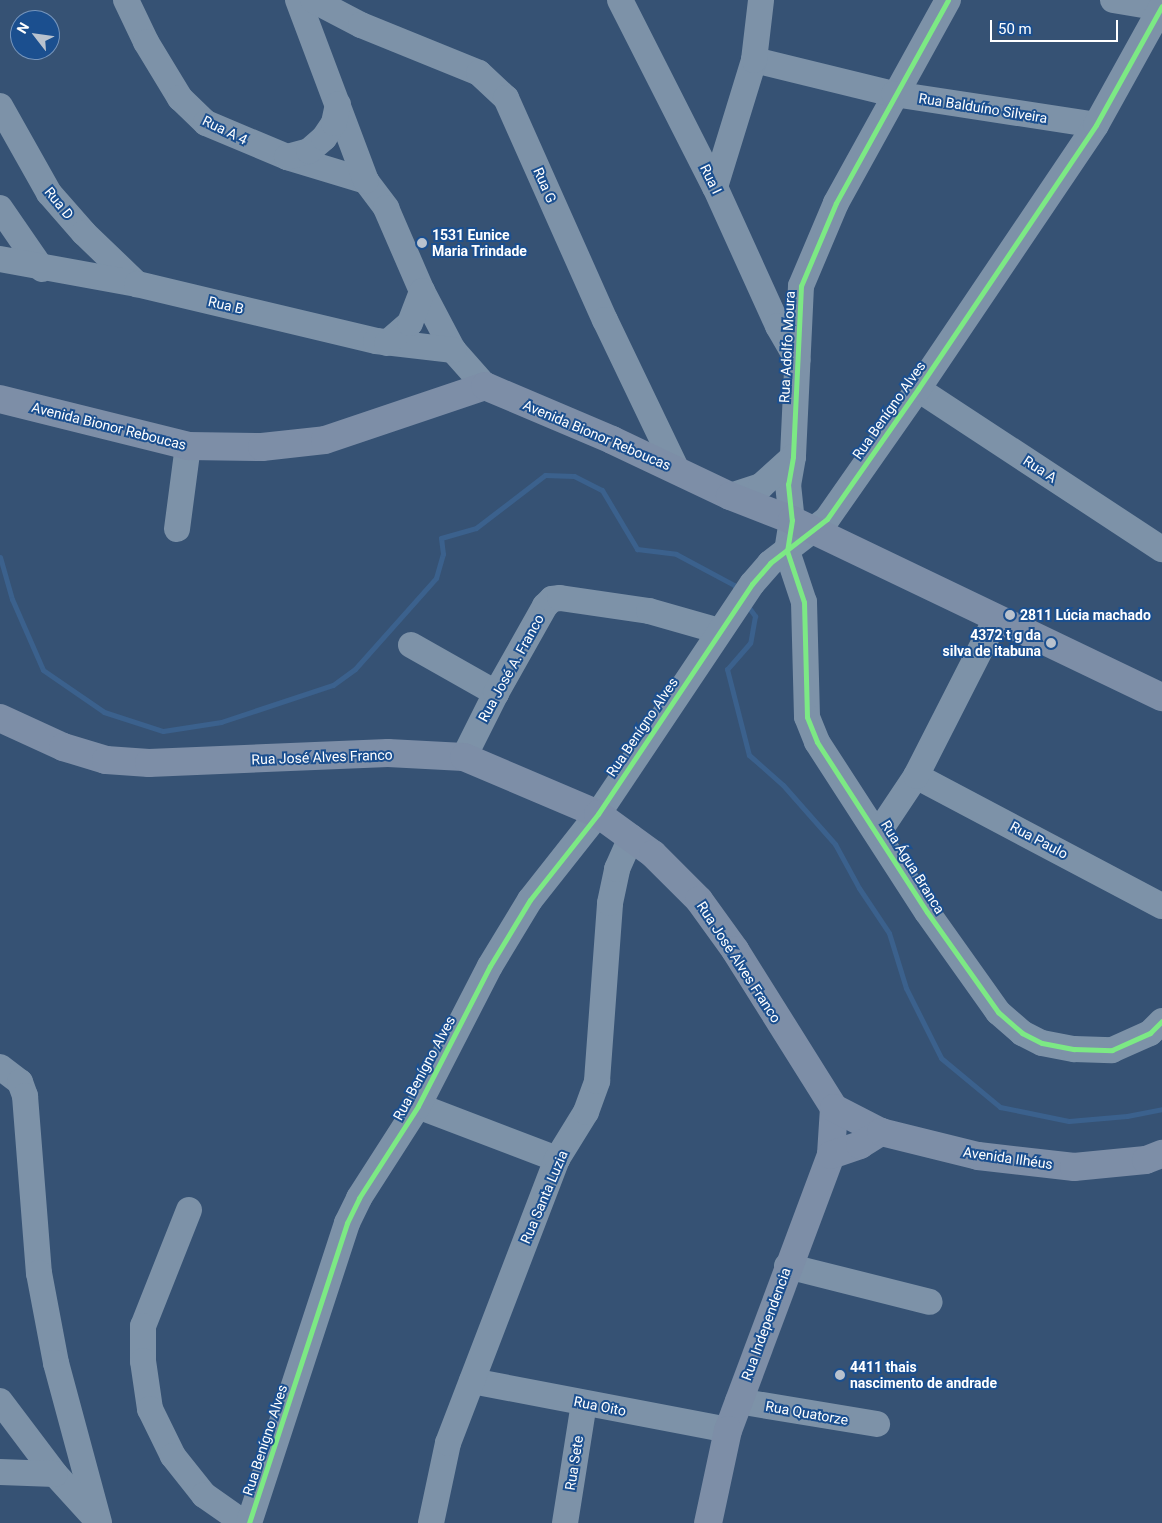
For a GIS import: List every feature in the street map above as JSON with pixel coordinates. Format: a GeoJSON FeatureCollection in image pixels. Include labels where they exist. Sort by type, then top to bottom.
{"type":"FeatureCollection","features":[{"type":"Feature","properties":{"kind":"main road","name":"Avenida Bionor Reboucas"},"geometry":{"type":"LineString","coordinates":[[0,399],[188,446],[262,447],[325,440],[485,386],[677,470],[730,496],[802,526],[1162,697]]}},
{"type":"Feature","properties":{"kind":"main road","name":"Rua José Alves Franco"},"geometry":{"type":"LineString","coordinates":[[0,718],[64,747],[106,760],[167,762],[388,753],[464,757],[516,776],[598,814],[631,837],[699,900],[735,950],[833,1130]]}},
{"type":"Feature","properties":{"kind":"main road"},"geometry":{"type":"LineString","coordinates":[[833,1130],[860,1145],[881,1132]]}},
{"type":"Feature","properties":{"kind":"main road","name":"Avenida Ilhéus"},"geometry":{"type":"LineString","coordinates":[[833,1130],[881,1132],[978,1156],[1074,1167],[1146,1160],[1162,1154]]}},
{"type":"Feature","properties":{"kind":"main road","name":"Rua Independencia"},"geometry":{"type":"LineString","coordinates":[[708,1523],[728,1430],[787,1266],[833,1130]]}},
{"type":"Feature","properties":{"kind":"street","name":"Rua A 4"},"geometry":{"type":"LineString","coordinates":[[126,0],[146,42],[192,112],[231,135],[372,188]]}},
{"type":"Feature","properties":{"kind":"street"},"geometry":{"type":"LineString","coordinates":[[298,0],[372,188],[405,245],[422,291],[453,350],[485,386]]}},
{"type":"Feature","properties":{"kind":"street","name":"Rua G"},"geometry":{"type":"LineString","coordinates":[[313,0],[361,25],[479,73],[506,98],[605,320],[677,470]]}},
{"type":"Feature","properties":{"kind":"street","name":"Rua I"},"geometry":{"type":"LineString","coordinates":[[620,0],[715,187],[778,326],[798,360]]}},
{"type":"Feature","properties":{"kind":"street"},"geometry":{"type":"LineString","coordinates":[[715,187],[754,60],[761,0]]}},
{"type":"Feature","properties":{"kind":"street","name":"Rua Adolfo Moura"},"geometry":{"type":"LineString","coordinates":[[787,551],[802,526],[788,484],[793,456],[801,286],[836,203],[894,94],[948,0]]}},
{"type":"Feature","properties":{"kind":"street"},"geometry":{"type":"LineString","coordinates":[[1113,0],[1162,8]]}},
{"type":"Feature","properties":{"kind":"street","name":"Rua Benígno Alves"},"geometry":{"type":"LineString","coordinates":[[802,526],[827,519],[918,390],[1096,125],[1162,8]]}},
{"type":"Feature","properties":{"kind":"street","name":"Rua Balduíno Silveira"},"geometry":{"type":"LineString","coordinates":[[754,60],[894,94],[1096,125]]}},
{"type":"Feature","properties":{"kind":"street"},"geometry":{"type":"LineString","coordinates":[[287,156],[309,151],[324,138],[334,122],[338,104]]}},
{"type":"Feature","properties":{"kind":"street","name":"Rua D"},"geometry":{"type":"LineString","coordinates":[[0,106],[49,193],[84,233],[137,284]]}},
{"type":"Feature","properties":{"kind":"street"},"geometry":{"type":"LineString","coordinates":[[0,208],[42,268]]}},
{"type":"Feature","properties":{"kind":"street","name":"Rua B"},"geometry":{"type":"LineString","coordinates":[[0,259],[137,284],[387,343],[453,350]]}},
{"type":"Feature","properties":{"kind":"street"},"geometry":{"type":"LineString","coordinates":[[387,343],[410,323],[422,291]]}},
{"type":"Feature","properties":{"kind":"street","name":"Rua A"},"geometry":{"type":"LineString","coordinates":[[918,390],[1162,549]]}},
{"type":"Feature","properties":{"kind":"street"},"geometry":{"type":"LineString","coordinates":[[177,529],[188,446]]}},
{"type":"Feature","properties":{"kind":"street"},"geometry":{"type":"LineString","coordinates":[[730,496],[761,486],[793,456]]}},
{"type":"Feature","properties":{"kind":"street","name":"Rua Benígno Alves"},"geometry":{"type":"LineString","coordinates":[[249,1523],[347,1223],[359,1198],[418,1106],[490,966],[530,900],[598,814],[719,631],[770,563],[787,551]]}},
{"type":"Feature","properties":{"kind":"street","name":"Rua Água Branca"},"geometry":{"type":"LineString","coordinates":[[787,551],[804,602],[808,717],[812,730],[927,912],[998,1012],[1022,1033],[1042,1044],[1112,1050],[1150,1033],[1162,1022]]}},
{"type":"Feature","properties":{"kind":"street","name":"Rua José A. Franco"},"geometry":{"type":"LineString","coordinates":[[464,757],[496,693],[545,606],[552,599],[560,598],[649,611],[719,631]]}},
{"type":"Feature","properties":{"kind":"street"},"geometry":{"type":"LineString","coordinates":[[878,833],[916,776],[996,619]]}},
{"type":"Feature","properties":{"kind":"street"},"geometry":{"type":"LineString","coordinates":[[411,645],[496,693]]}},
{"type":"Feature","properties":{"kind":"street","name":"Rua Paulo"},"geometry":{"type":"LineString","coordinates":[[916,776],[1162,906]]}},
{"type":"Feature","properties":{"kind":"street","name":"Rua Santa Luzia"},"geometry":{"type":"LineString","coordinates":[[431,1523],[448,1442],[557,1159],[586,1112],[597,1081],[610,902],[617,869],[631,837]]}},
{"type":"Feature","properties":{"kind":"street"},"geometry":{"type":"LineString","coordinates":[[0,1067],[10,1072],[20,1082],[26,1096],[40,1273],[56,1363],[99,1523]]}},
{"type":"Feature","properties":{"kind":"street"},"geometry":{"type":"LineString","coordinates":[[418,1106],[557,1159]]}},
{"type":"Feature","properties":{"kind":"street"},"geometry":{"type":"LineString","coordinates":[[190,1210],[143,1326],[143,1361],[150,1410],[172,1456],[198,1487],[244,1523]]}},
{"type":"Feature","properties":{"kind":"street"},"geometry":{"type":"LineString","coordinates":[[787,1266],[930,1302]]}},
{"type":"Feature","properties":{"kind":"street","name":"Rua Oito"},"geometry":{"type":"LineString","coordinates":[[472,1381],[728,1430]]}},
{"type":"Feature","properties":{"kind":"street"},"geometry":{"type":"LineString","coordinates":[[0,1401],[55,1474],[99,1523]]}},
{"type":"Feature","properties":{"kind":"street","name":"Rua Quatorze"},"geometry":{"type":"LineString","coordinates":[[738,1401],[877,1424]]}},
{"type":"Feature","properties":{"kind":"street","name":"Rua Sete"},"geometry":{"type":"LineString","coordinates":[[565,1523],[584,1403]]}},
{"type":"Feature","properties":{"kind":"street"},"geometry":{"type":"LineString","coordinates":[[0,1472],[55,1474]]}},
{"type":"Feature","properties":{"kind":"waterway"},"geometry":{"type":"LineString","coordinates":[[0,557],[12,599],[43,670],[104,712],[163,731],[221,722],[333,685],[355,669],[436,578],[443,554],[441,538],[476,528],[545,475],[574,476],[602,490],[637,549],[676,554],[734,585],[738,592]]}},
{"type":"Feature","properties":{"kind":"waterway"},"geometry":{"type":"LineString","coordinates":[[747,605],[755,616],[750,643],[727,669],[749,755],[783,785],[835,844],[859,888],[889,933],[906,988],[941,1058],[1000,1107],[1069,1121],[1127,1116],[1162,1109]]}},
{"type":"Feature","properties":{"kind":"cycle path"},"geometry":{"type":"LineString","coordinates":[[948,0],[836,203],[801,286],[793,457],[788,484],[792,520],[787,551],[804,602],[807,717],[817,742],[927,912],[998,1012],[1022,1033],[1042,1043],[1074,1049],[1112,1050],[1150,1033],[1162,1021]]}},
{"type":"Feature","properties":{"kind":"cycle path"},"geometry":{"type":"LineString","coordinates":[[249,1523],[347,1223],[359,1198],[418,1106],[490,966],[530,900],[598,814],[752,584],[770,563],[827,519],[918,389],[1096,125],[1162,6]]}},
{"type":"Feature","properties":{"kind":"place","name":"1531 Eunice Maria Trindade"},"geometry":{"type":"Point","coordinates":[422,243]}},
{"type":"Feature","properties":{"kind":"place","name":"2811 Lúcia machado"},"geometry":{"type":"Point","coordinates":[1010,615]}},
{"type":"Feature","properties":{"kind":"place","name":"4372 t g da silva de itabuna"},"geometry":{"type":"Point","coordinates":[1051,643]}},
{"type":"Feature","properties":{"kind":"place","name":"4411 thais nascimento de andrade"},"geometry":{"type":"Point","coordinates":[840,1375]}}]}
